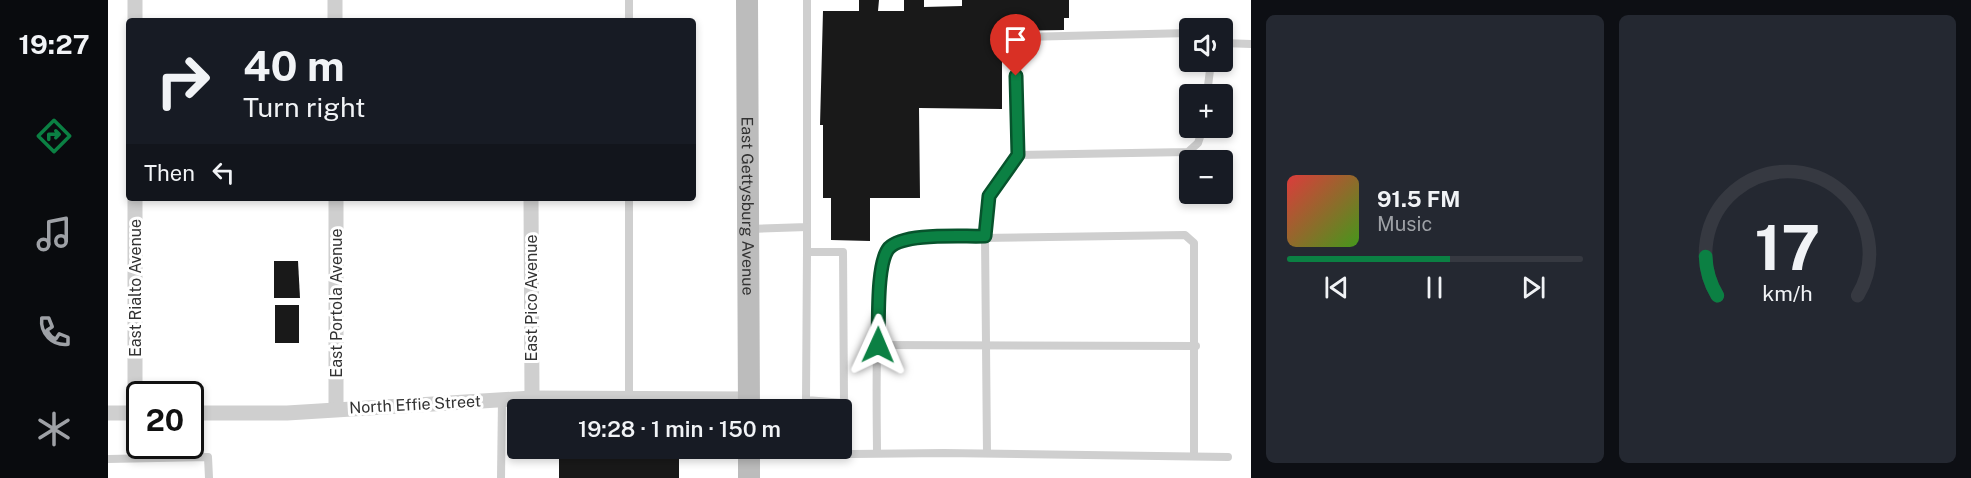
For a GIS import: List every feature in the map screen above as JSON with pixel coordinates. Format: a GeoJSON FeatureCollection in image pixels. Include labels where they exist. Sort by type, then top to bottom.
{"type":"FeatureCollection","features":[{"type":"Feature","properties":{"kind":"street"},"geometry":{"type":"LineString","coordinates":[[135,0],[135,18]]}},
{"type":"Feature","properties":{"kind":"street"},"geometry":{"type":"LineString","coordinates":[[335,0],[335,18]]}},
{"type":"Feature","properties":{"kind":"street","name":"East Gettysburg Avenue"},"geometry":{"type":"LineString","coordinates":[[747,0],[748,399]]}},
{"type":"Feature","properties":{"kind":"street","name":"East Rialto Avenue"},"geometry":{"type":"LineString","coordinates":[[135,201],[137,381]]}},
{"type":"Feature","properties":{"kind":"street","name":"East Portola Avenue"},"geometry":{"type":"LineString","coordinates":[[336,201],[336,408]]}},
{"type":"Feature","properties":{"kind":"street","name":"East Pico Avenue"},"geometry":{"type":"LineString","coordinates":[[531,201],[532,398]]}},
{"type":"Feature","properties":{"kind":"street","name":"North Effie Street"},"geometry":{"type":"LineString","coordinates":[[204,413],[287,413],[336,408],[532,398],[649,399]]}},
{"type":"Feature","properties":{"kind":"street"},"geometry":{"type":"LineString","coordinates":[[108,413],[126,413]]}},
{"type":"Feature","properties":{"kind":"street"},"geometry":{"type":"LineString","coordinates":[[748,459],[749,478]]}},
{"type":"Feature","properties":{"kind":"lane"},"geometry":{"type":"LineString","coordinates":[[629,0],[629,18]]}},
{"type":"Feature","properties":{"kind":"lane"},"geometry":{"type":"LineString","coordinates":[[807,0],[806,400],[844,403],[843,252],[807,252]]}},
{"type":"Feature","properties":{"kind":"lane"},"geometry":{"type":"LineString","coordinates":[[987,453],[985,236],[989,196],[1018,155],[1015,56],[1022,37],[1179,33]]}},
{"type":"Feature","properties":{"kind":"lane"},"geometry":{"type":"LineString","coordinates":[[1233,43],[1251,44]]}},
{"type":"Feature","properties":{"kind":"lane"},"geometry":{"type":"LineString","coordinates":[[1018,155],[1188,152],[1198,143],[1200,138]]}},
{"type":"Feature","properties":{"kind":"lane"},"geometry":{"type":"LineString","coordinates":[[629,201],[629,398]]}},
{"type":"Feature","properties":{"kind":"lane"},"geometry":{"type":"LineString","coordinates":[[748,229],[807,227]]}},
{"type":"Feature","properties":{"kind":"lane"},"geometry":{"type":"LineString","coordinates":[[877,453],[878,345],[883,261],[889,248],[905,239],[985,236],[1185,235],[1194,243],[1196,346],[1194,456]]}},
{"type":"Feature","properties":{"kind":"lane"},"geometry":{"type":"LineString","coordinates":[[878,345],[1196,346]]}},
{"type":"Feature","properties":{"kind":"lane"},"geometry":{"type":"LineString","coordinates":[[501,478],[502,399]]}},
{"type":"Feature","properties":{"kind":"lane"},"geometry":{"type":"LineString","coordinates":[[852,453],[1228,457]]}},
{"type":"Feature","properties":{"kind":"lane"},"geometry":{"type":"LineString","coordinates":[[108,459],[208,457],[208,478]]}},
{"type":"Feature","properties":{"kind":"building"},"geometry":{"type":"Polygon","coordinates":[[[859,0],[879,0],[878,11],[904,11],[904,0],[924,0],[924,7],[962,6],[962,0],[1069,0],[1069,18],[1064,18],[1064,30],[1002,31],[1002,109],[919,108],[920,198],[870,198],[870,241],[831,240],[831,198],[823,198],[823,125],[820,125],[823,11],[859,11],[859,0]]]}},
{"type":"Feature","properties":{"kind":"building"},"geometry":{"type":"Polygon","coordinates":[[[274,261],[298,261],[300,298],[274,298],[274,261]]]}},
{"type":"Feature","properties":{"kind":"building"},"geometry":{"type":"Polygon","coordinates":[[[275,305],[299,305],[299,343],[275,343],[275,305]]]}},
{"type":"Feature","properties":{"kind":"building"},"geometry":{"type":"Polygon","coordinates":[[[559,459],[679,459],[679,478],[559,478],[559,459]]]}},
{"type":"Feature","properties":{"kind":"route"},"geometry":{"type":"LineString","coordinates":[[878,345],[883,261],[889,248],[905,239],[985,236],[989,196],[1018,155],[1016,76]]}}]}
